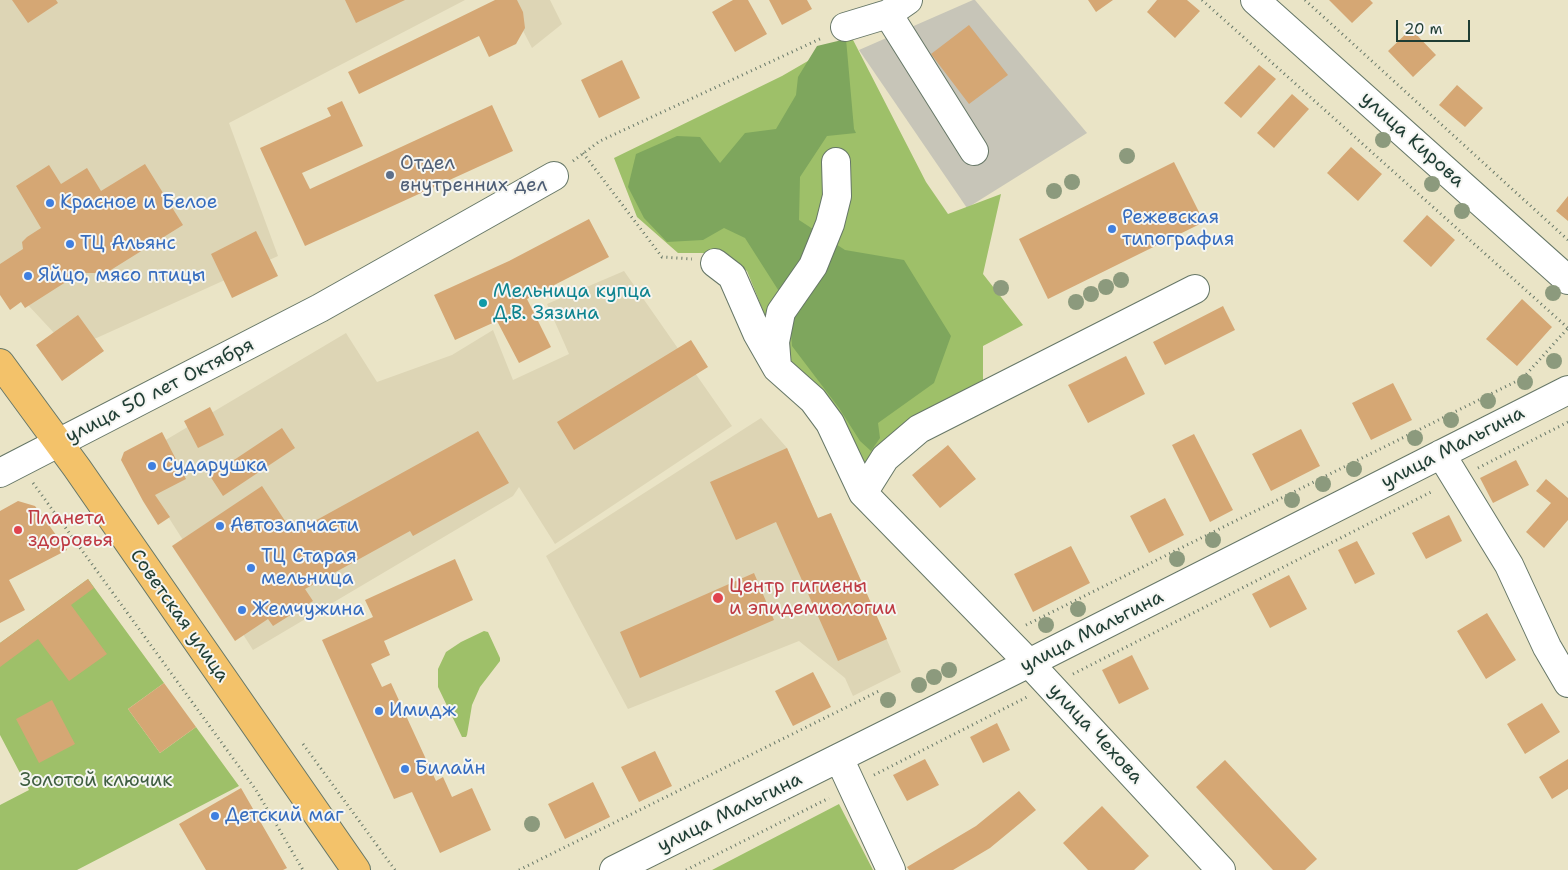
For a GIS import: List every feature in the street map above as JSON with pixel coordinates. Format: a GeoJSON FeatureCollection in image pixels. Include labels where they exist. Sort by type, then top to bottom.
{"type":"FeatureCollection","features":[{"type":"Feature","properties":{"kind":"main road","name":"Советская улица"},"geometry":{"type":"LineString","coordinates":[[0,363],[356,870]]}},
{"type":"Feature","properties":{"kind":"street","name":"улица Кирова"},"geometry":{"type":"LineString","coordinates":[[1255,0],[1568,280]]}},
{"type":"Feature","properties":{"kind":"street"},"geometry":{"type":"LineString","coordinates":[[845,27],[898,7],[974,151]]}},
{"type":"Feature","properties":{"kind":"street"},"geometry":{"type":"LineString","coordinates":[[777,368],[775,342],[781,312],[813,266],[830,224],[837,196],[836,162]]}},
{"type":"Feature","properties":{"kind":"street","name":"улица 50 лет Октября"},"geometry":{"type":"LineString","coordinates":[[9,469],[320,308],[554,176]]}},
{"type":"Feature","properties":{"kind":"street","name":"улица Чехова"},"geometry":{"type":"LineString","coordinates":[[708,262],[732,276],[757,333],[777,368],[813,400],[830,423],[863,493],[1050,685],[1221,870]]}},
{"type":"Feature","properties":{"kind":"street"},"geometry":{"type":"LineString","coordinates":[[863,493],[885,458],[919,429],[1195,289]]}},
{"type":"Feature","properties":{"kind":"street","name":"улица Мальгина"},"geometry":{"type":"LineString","coordinates":[[614,870],[1029,663],[1568,390]]}},
{"type":"Feature","properties":{"kind":"street"},"geometry":{"type":"LineString","coordinates":[[1441,454],[1509,565],[1547,647],[1568,682]]}},
{"type":"Feature","properties":{"kind":"street"},"geometry":{"type":"LineString","coordinates":[[839,758],[891,870]]}},
{"type":"Feature","properties":{"kind":"path"},"geometry":{"type":"LineString","coordinates":[[1003,636],[1523,378],[1568,328],[1202,0]]}},
{"type":"Feature","properties":{"kind":"path"},"geometry":{"type":"LineString","coordinates":[[1305,0],[1568,240]]}},
{"type":"Feature","properties":{"kind":"path"},"geometry":{"type":"LineString","coordinates":[[554,176],[600,141],[845,27]]}},
{"type":"Feature","properties":{"kind":"path"},"geometry":{"type":"LineString","coordinates":[[583,154],[662,257],[708,262]]}},
{"type":"Feature","properties":{"kind":"path"},"geometry":{"type":"LineString","coordinates":[[686,870],[1568,422]]}},
{"type":"Feature","properties":{"kind":"path"},"geometry":{"type":"LineString","coordinates":[[9,469],[256,790],[303,870]]}},
{"type":"Feature","properties":{"kind":"path"},"geometry":{"type":"LineString","coordinates":[[519,870],[879,691]]}},
{"type":"Feature","properties":{"kind":"shaded area"},"geometry":{"type":"Polygon","coordinates":[[[0,0],[465,0],[229,123],[278,256],[70,350],[0,275],[0,0]]]}},
{"type":"Feature","properties":{"kind":"shaded area"},"geometry":{"type":"Polygon","coordinates":[[[507,0],[550,0],[562,24],[532,48],[507,0]]]}},
{"type":"Feature","properties":{"kind":"shaded area"},"geometry":{"type":"Polygon","coordinates":[[[975,0],[1087,133],[967,208],[859,50],[975,0]]]}},
{"type":"Feature","properties":{"kind":"shaded area"},"geometry":{"type":"Polygon","coordinates":[[[624,271],[732,426],[555,544],[519,487],[513,496],[253,650],[132,460],[346,333],[377,382],[452,355],[493,330],[513,380],[569,354],[547,304],[624,271]]]}},
{"type":"Feature","properties":{"kind":"shaded area","name":"Центр гигиены и эпидемиологии"},"geometry":{"type":"Polygon","coordinates":[[[761,418],[787,448],[818,518],[831,513],[901,672],[853,696],[845,678],[799,641],[628,709],[546,556],[761,418]]]}},
{"type":"Feature","properties":{"kind":"green space"},"geometry":{"type":"Polygon","coordinates":[[[851,36],[926,182],[948,214],[1001,194],[983,274],[1023,325],[983,346],[983,384],[868,468],[838,419],[793,364],[766,318],[747,271],[722,253],[678,253],[637,217],[614,158],[782,76],[851,36]]]}},
{"type":"Feature","properties":{"kind":"green space"},"geometry":{"type":"Polygon","coordinates":[[[846,39],[854,129],[856,133],[827,136],[800,177],[799,220],[845,250],[904,260],[951,336],[934,383],[878,423],[880,438],[871,451],[860,441],[839,408],[792,346],[789,307],[745,238],[724,228],[703,240],[667,242],[644,218],[628,187],[636,154],[677,136],[700,137],[720,163],[745,133],[776,129],[796,95],[798,77],[817,46],[846,39]]]}},
{"type":"Feature","properties":{"kind":"green space","name":"Золотой ключик"},"geometry":{"type":"Polygon","coordinates":[[[88,579],[164,683],[128,709],[160,753],[196,727],[239,786],[77,870],[0,870],[0,805],[29,790],[0,735],[0,643],[88,579]]]}},
{"type":"Feature","properties":{"kind":"green space"},"geometry":{"type":"Polygon","coordinates":[[[484,631],[488,632],[500,661],[480,687],[472,705],[467,735],[462,737],[438,687],[438,669],[446,652],[484,631]]]}},
{"type":"Feature","properties":{"kind":"green space"},"geometry":{"type":"Polygon","coordinates":[[[839,804],[873,870],[712,870],[839,804]]]}},
{"type":"Feature","properties":{"kind":"building"},"geometry":{"type":"Polygon","coordinates":[[[12,0],[56,0],[58,3],[28,23],[12,0]]]}},
{"type":"Feature","properties":{"kind":"building"},"geometry":{"type":"Polygon","coordinates":[[[345,0],[405,0],[356,23],[345,0]]]}},
{"type":"Feature","properties":{"kind":"building"},"geometry":{"type":"Polygon","coordinates":[[[495,0],[517,0],[523,12],[525,28],[516,44],[489,57],[479,36],[359,94],[348,72],[495,0]]]}},
{"type":"Feature","properties":{"kind":"building"},"geometry":{"type":"Polygon","coordinates":[[[733,0],[748,0],[767,34],[735,52],[712,12],[733,0]]]}},
{"type":"Feature","properties":{"kind":"building"},"geometry":{"type":"Polygon","coordinates":[[[769,0],[807,0],[812,9],[782,25],[769,0]]]}},
{"type":"Feature","properties":{"kind":"building"},"geometry":{"type":"Polygon","coordinates":[[[1088,0],[1113,0],[1096,12],[1088,0]]]}},
{"type":"Feature","properties":{"kind":"building"},"geometry":{"type":"Polygon","coordinates":[[[1157,0],[1187,0],[1200,11],[1175,38],[1147,12],[1157,0]]]}},
{"type":"Feature","properties":{"kind":"building"},"geometry":{"type":"Polygon","coordinates":[[[1329,0],[1370,0],[1373,3],[1352,23],[1329,0]]]}},
{"type":"Feature","properties":{"kind":"building"},"geometry":{"type":"Polygon","coordinates":[[[969,25],[1008,75],[969,104],[931,54],[969,25]]]}},
{"type":"Feature","properties":{"kind":"building"},"geometry":{"type":"Polygon","coordinates":[[[1411,29],[1436,55],[1413,77],[1388,51],[1411,29]]]}},
{"type":"Feature","properties":{"kind":"building"},"geometry":{"type":"Polygon","coordinates":[[[622,60],[640,98],[599,118],[581,80],[622,60]]]}},
{"type":"Feature","properties":{"kind":"building"},"geometry":{"type":"Polygon","coordinates":[[[1259,65],[1276,79],[1241,118],[1224,103],[1259,65]]]}},
{"type":"Feature","properties":{"kind":"building"},"geometry":{"type":"Polygon","coordinates":[[[1457,85],[1483,108],[1465,127],[1439,105],[1457,85]]]}},
{"type":"Feature","properties":{"kind":"building"},"geometry":{"type":"Polygon","coordinates":[[[1292,94],[1309,109],[1274,148],[1257,133],[1292,94]]]}},
{"type":"Feature","properties":{"kind":"building"},"geometry":{"type":"Polygon","coordinates":[[[342,101],[363,146],[302,173],[310,189],[492,105],[513,151],[305,246],[260,148],[331,116],[327,108],[342,101]]]}},
{"type":"Feature","properties":{"kind":"building"},"geometry":{"type":"Polygon","coordinates":[[[1351,147],[1382,174],[1358,201],[1327,173],[1351,147]]]}},
{"type":"Feature","properties":{"kind":"building"},"geometry":{"type":"Polygon","coordinates":[[[1174,162],[1204,222],[1048,299],[1019,239],[1174,162]]]}},
{"type":"Feature","properties":{"kind":"building"},"geometry":{"type":"Polygon","coordinates":[[[145,164],[183,225],[106,273],[80,273],[25,308],[21,302],[10,310],[0,295],[0,264],[23,249],[22,242],[41,228],[16,186],[49,165],[61,184],[87,168],[101,191],[145,164]]]}},
{"type":"Feature","properties":{"kind":"building"},"geometry":{"type":"Polygon","coordinates":[[[1568,196],[1568,221],[1556,211],[1568,196]]]}},
{"type":"Feature","properties":{"kind":"building"},"geometry":{"type":"Polygon","coordinates":[[[1427,215],[1455,240],[1431,267],[1403,241],[1427,215]]]}},
{"type":"Feature","properties":{"kind":"building"},"geometry":{"type":"Polygon","coordinates":[[[589,219],[609,257],[527,299],[551,347],[519,363],[497,321],[455,340],[434,295],[509,261],[589,219]]]}},
{"type":"Feature","properties":{"kind":"building"},"geometry":{"type":"Polygon","coordinates":[[[256,231],[278,276],[232,298],[211,254],[256,231]]]}},
{"type":"Feature","properties":{"kind":"building"},"geometry":{"type":"Polygon","coordinates":[[[1522,299],[1552,327],[1517,366],[1486,339],[1522,299]]]}},
{"type":"Feature","properties":{"kind":"building"},"geometry":{"type":"Polygon","coordinates":[[[1223,306],[1235,330],[1165,365],[1153,342],[1223,306]]]}},
{"type":"Feature","properties":{"kind":"building"},"geometry":{"type":"Polygon","coordinates":[[[78,315],[104,351],[62,381],[36,345],[78,315]]]}},
{"type":"Feature","properties":{"kind":"building"},"geometry":{"type":"Polygon","coordinates":[[[691,340],[708,367],[574,450],[557,422],[691,340]]]}},
{"type":"Feature","properties":{"kind":"building"},"geometry":{"type":"Polygon","coordinates":[[[1126,356],[1145,394],[1088,423],[1068,385],[1126,356]]]}},
{"type":"Feature","properties":{"kind":"building"},"geometry":{"type":"Polygon","coordinates":[[[1393,383],[1412,420],[1371,440],[1352,403],[1393,383]]]}},
{"type":"Feature","properties":{"kind":"building"},"geometry":{"type":"Polygon","coordinates":[[[210,407],[224,435],[198,448],[184,421],[210,407]]]}},
{"type":"Feature","properties":{"kind":"building"},"geometry":{"type":"Polygon","coordinates":[[[282,428],[295,448],[223,496],[210,476],[282,428]]]}},
{"type":"Feature","properties":{"kind":"building"},"geometry":{"type":"Polygon","coordinates":[[[1301,429],[1320,466],[1271,491],[1252,454],[1301,429]]]}},
{"type":"Feature","properties":{"kind":"building"},"geometry":{"type":"Polygon","coordinates":[[[478,431],[509,483],[413,536],[410,531],[305,589],[313,601],[273,626],[268,619],[235,641],[172,546],[262,486],[293,533],[478,431]]]}},
{"type":"Feature","properties":{"kind":"building"},"geometry":{"type":"Polygon","coordinates":[[[162,432],[186,479],[155,495],[170,517],[158,525],[121,460],[124,452],[162,432]]]}},
{"type":"Feature","properties":{"kind":"building"},"geometry":{"type":"Polygon","coordinates":[[[1194,434],[1233,510],[1210,522],[1172,445],[1194,434]]]}},
{"type":"Feature","properties":{"kind":"building"},"geometry":{"type":"Polygon","coordinates":[[[948,445],[976,479],[940,508],[912,475],[948,445]]]}},
{"type":"Feature","properties":{"kind":"building"},"geometry":{"type":"Polygon","coordinates":[[[787,448],[818,518],[831,513],[887,639],[838,661],[776,522],[736,540],[710,482],[787,448]]]}},
{"type":"Feature","properties":{"kind":"building"},"geometry":{"type":"Polygon","coordinates":[[[1516,460],[1529,485],[1493,503],[1480,478],[1516,460]]]}},
{"type":"Feature","properties":{"kind":"building"},"geometry":{"type":"Polygon","coordinates":[[[1546,479],[1568,498],[1568,520],[1544,548],[1526,532],[1551,503],[1536,491],[1546,479]]]}},
{"type":"Feature","properties":{"kind":"building"},"geometry":{"type":"Polygon","coordinates":[[[1165,498],[1184,535],[1149,553],[1130,516],[1165,498]]]}},
{"type":"Feature","properties":{"kind":"building"},"geometry":{"type":"Polygon","coordinates":[[[18,501],[35,506],[67,550],[9,580],[25,610],[0,623],[0,511],[18,501]]]}},
{"type":"Feature","properties":{"kind":"building"},"geometry":{"type":"Polygon","coordinates":[[[1449,515],[1462,541],[1426,559],[1412,533],[1449,515]]]}},
{"type":"Feature","properties":{"kind":"building"},"geometry":{"type":"Polygon","coordinates":[[[1357,541],[1375,574],[1355,584],[1338,550],[1357,541]]]}},
{"type":"Feature","properties":{"kind":"building"},"geometry":{"type":"Polygon","coordinates":[[[1071,546],[1090,583],[1033,612],[1014,574],[1071,546]]]}},
{"type":"Feature","properties":{"kind":"building"},"geometry":{"type":"Polygon","coordinates":[[[455,559],[473,600],[384,641],[390,655],[371,664],[382,687],[391,683],[436,781],[443,777],[452,797],[472,788],[491,830],[440,853],[412,792],[394,799],[322,640],[373,617],[365,600],[455,559]]]}},
{"type":"Feature","properties":{"kind":"building"},"geometry":{"type":"Polygon","coordinates":[[[754,573],[774,620],[640,678],[620,632],[754,573]]]}},
{"type":"Feature","properties":{"kind":"building"},"geometry":{"type":"Polygon","coordinates":[[[1289,575],[1307,609],[1270,628],[1252,594],[1289,575]]]}},
{"type":"Feature","properties":{"kind":"building"},"geometry":{"type":"Polygon","coordinates":[[[88,579],[94,588],[71,605],[107,654],[69,681],[38,639],[0,667],[0,643],[88,579]]]}},
{"type":"Feature","properties":{"kind":"building"},"geometry":{"type":"Polygon","coordinates":[[[1487,613],[1516,660],[1486,679],[1457,631],[1487,613]]]}},
{"type":"Feature","properties":{"kind":"building"},"geometry":{"type":"Polygon","coordinates":[[[1132,655],[1149,689],[1119,704],[1102,670],[1132,655]]]}},
{"type":"Feature","properties":{"kind":"building"},"geometry":{"type":"Polygon","coordinates":[[[813,672],[831,707],[793,726],[775,691],[813,672]]]}},
{"type":"Feature","properties":{"kind":"building"},"geometry":{"type":"Polygon","coordinates":[[[164,683],[196,727],[160,753],[128,709],[164,683]]]}},
{"type":"Feature","properties":{"kind":"building"},"geometry":{"type":"Polygon","coordinates":[[[52,700],[75,744],[39,763],[16,719],[52,700]]]}},
{"type":"Feature","properties":{"kind":"building"},"geometry":{"type":"Polygon","coordinates":[[[1542,703],[1560,732],[1525,754],[1507,724],[1542,703]]]}},
{"type":"Feature","properties":{"kind":"building"},"geometry":{"type":"Polygon","coordinates":[[[997,723],[1010,750],[983,763],[970,737],[997,723]]]}},
{"type":"Feature","properties":{"kind":"building"},"geometry":{"type":"Polygon","coordinates":[[[655,751],[672,786],[639,802],[621,767],[655,751]]]}},
{"type":"Feature","properties":{"kind":"building"},"geometry":{"type":"Polygon","coordinates":[[[925,759],[939,785],[907,801],[893,775],[925,759]]]}},
{"type":"Feature","properties":{"kind":"building"},"geometry":{"type":"Polygon","coordinates":[[[1568,759],[1568,789],[1552,799],[1539,777],[1568,759]]]}},
{"type":"Feature","properties":{"kind":"building"},"geometry":{"type":"Polygon","coordinates":[[[1225,760],[1317,859],[1305,870],[1273,870],[1196,787],[1225,760]]]}},
{"type":"Feature","properties":{"kind":"building"},"geometry":{"type":"Polygon","coordinates":[[[593,782],[610,817],[565,839],[548,804],[593,782]]]}},
{"type":"Feature","properties":{"kind":"building"},"geometry":{"type":"Polygon","coordinates":[[[241,788],[287,868],[283,870],[206,870],[179,824],[241,788]]]}},
{"type":"Feature","properties":{"kind":"building"},"geometry":{"type":"Polygon","coordinates":[[[1019,791],[1036,810],[990,848],[953,870],[909,870],[907,867],[976,826],[1019,791]]]}},
{"type":"Feature","properties":{"kind":"building"},"geometry":{"type":"Polygon","coordinates":[[[1102,806],[1149,856],[1134,870],[1088,870],[1063,843],[1102,806]]]}},
{"type":"Feature","properties":{"kind":"place","name":"Отдел внутренних дел"},"geometry":{"type":"Point","coordinates":[390,175]}},
{"type":"Feature","properties":{"kind":"place","name":"Красное и Белое"},"geometry":{"type":"Point","coordinates":[50,203]}},
{"type":"Feature","properties":{"kind":"place","name":"Режевская типография"},"geometry":{"type":"Point","coordinates":[1112,229]}},
{"type":"Feature","properties":{"kind":"place","name":"ТЦ Альянс"},"geometry":{"type":"Point","coordinates":[70,244]}},
{"type":"Feature","properties":{"kind":"place","name":"Яйцо, мясо птицы"},"geometry":{"type":"Point","coordinates":[28,276]}},
{"type":"Feature","properties":{"kind":"place","name":"Мельница купца Д.В. Зязина"},"geometry":{"type":"Point","coordinates":[483,303]}},
{"type":"Feature","properties":{"kind":"place","name":"Сударушка"},"geometry":{"type":"Point","coordinates":[152,466]}},
{"type":"Feature","properties":{"kind":"place","name":"Автозапчасти"},"geometry":{"type":"Point","coordinates":[220,526]}},
{"type":"Feature","properties":{"kind":"place","name":"Планета здоровья"},"geometry":{"type":"Point","coordinates":[18,530]}},
{"type":"Feature","properties":{"kind":"place","name":"ТЦ Старая мельница"},"geometry":{"type":"Point","coordinates":[251,568]}},
{"type":"Feature","properties":{"kind":"place","name":"Центр гигиены и эпидемиологии"},"geometry":{"type":"Point","coordinates":[718,598]}},
{"type":"Feature","properties":{"kind":"place","name":"Жемчужина"},"geometry":{"type":"Point","coordinates":[242,610]}},
{"type":"Feature","properties":{"kind":"place","name":"Имидж"},"geometry":{"type":"Point","coordinates":[379,711]}},
{"type":"Feature","properties":{"kind":"place","name":"Билайн"},"geometry":{"type":"Point","coordinates":[405,769]}},
{"type":"Feature","properties":{"kind":"place","name":"Детский маг"},"geometry":{"type":"Point","coordinates":[215,816]}}]}
